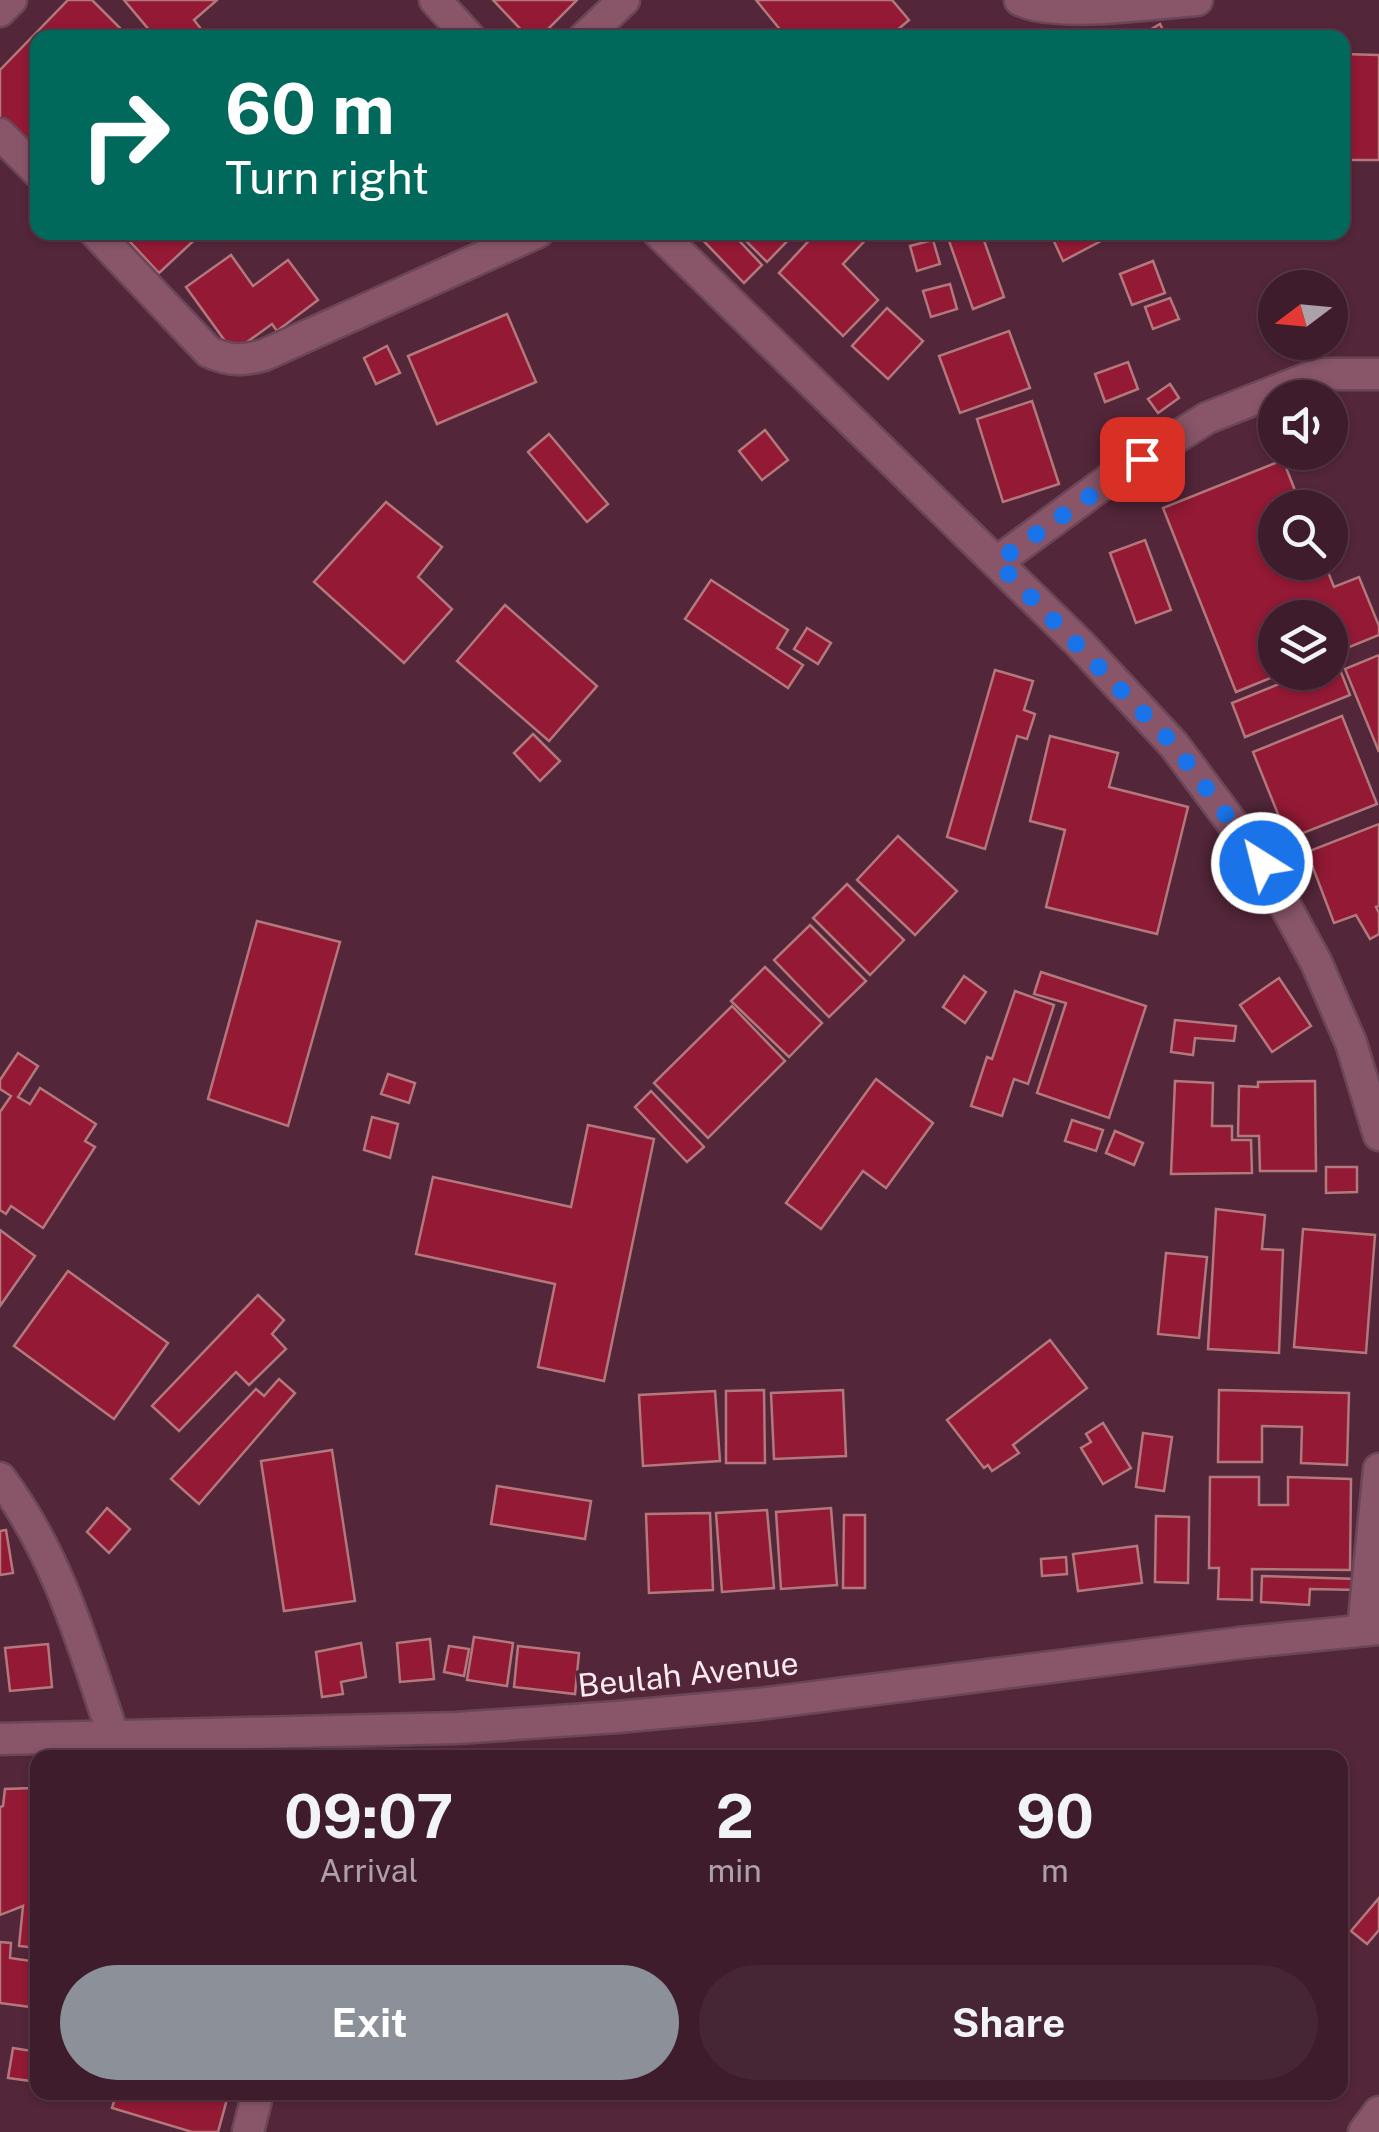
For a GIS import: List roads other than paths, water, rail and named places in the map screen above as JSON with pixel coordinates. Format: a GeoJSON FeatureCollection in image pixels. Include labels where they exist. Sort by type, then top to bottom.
{"type":"FeatureCollection","features":[{"type":"Feature","properties":{"kind":"street"},"geometry":{"type":"LineString","coordinates":[[0,10],[12,0]]}},
{"type":"Feature","properties":{"kind":"street"},"geometry":{"type":"LineString","coordinates":[[435,0],[463,30]]}},
{"type":"Feature","properties":{"kind":"street"},"geometry":{"type":"LineString","coordinates":[[592,30],[624,0]]}},
{"type":"Feature","properties":{"kind":"street"},"geometry":{"type":"LineString","coordinates":[[1020,0],[1033,6],[1073,8],[1197,0]]}},
{"type":"Feature","properties":{"kind":"street"},"geometry":{"type":"LineString","coordinates":[[0,134],[30,164]]}},
{"type":"Feature","properties":{"kind":"street"},"geometry":{"type":"LineString","coordinates":[[103,240],[209,352],[241,361],[520,240]]}},
{"type":"Feature","properties":{"kind":"street"},"geometry":{"type":"LineString","coordinates":[[666,240],[997,562],[1174,745],[1262,863],[1316,962],[1350,1043],[1379,1135]]}},
{"type":"Feature","properties":{"kind":"street"},"geometry":{"type":"LineString","coordinates":[[997,562],[1110,479],[1207,418],[1319,374],[1379,374]]}},
{"type":"Feature","properties":{"kind":"street"},"geometry":{"type":"LineString","coordinates":[[1371,1629],[1379,1470]]}},
{"type":"Feature","properties":{"kind":"street"},"geometry":{"type":"LineString","coordinates":[[0,1478],[24,1510],[62,1584],[113,1736]]}},
{"type":"Feature","properties":{"kind":"street","name":"Beulah Avenue"},"geometry":{"type":"LineString","coordinates":[[0,1739],[113,1736],[290,1745],[759,1704],[1371,1629]]}},
{"type":"Feature","properties":{"kind":"street"},"geometry":{"type":"LineString","coordinates":[[248,2132],[256,2100]]}},
{"type":"Feature","properties":{"kind":"street"},"geometry":{"type":"LineString","coordinates":[[1364,2132],[1379,2112]]}}]}
